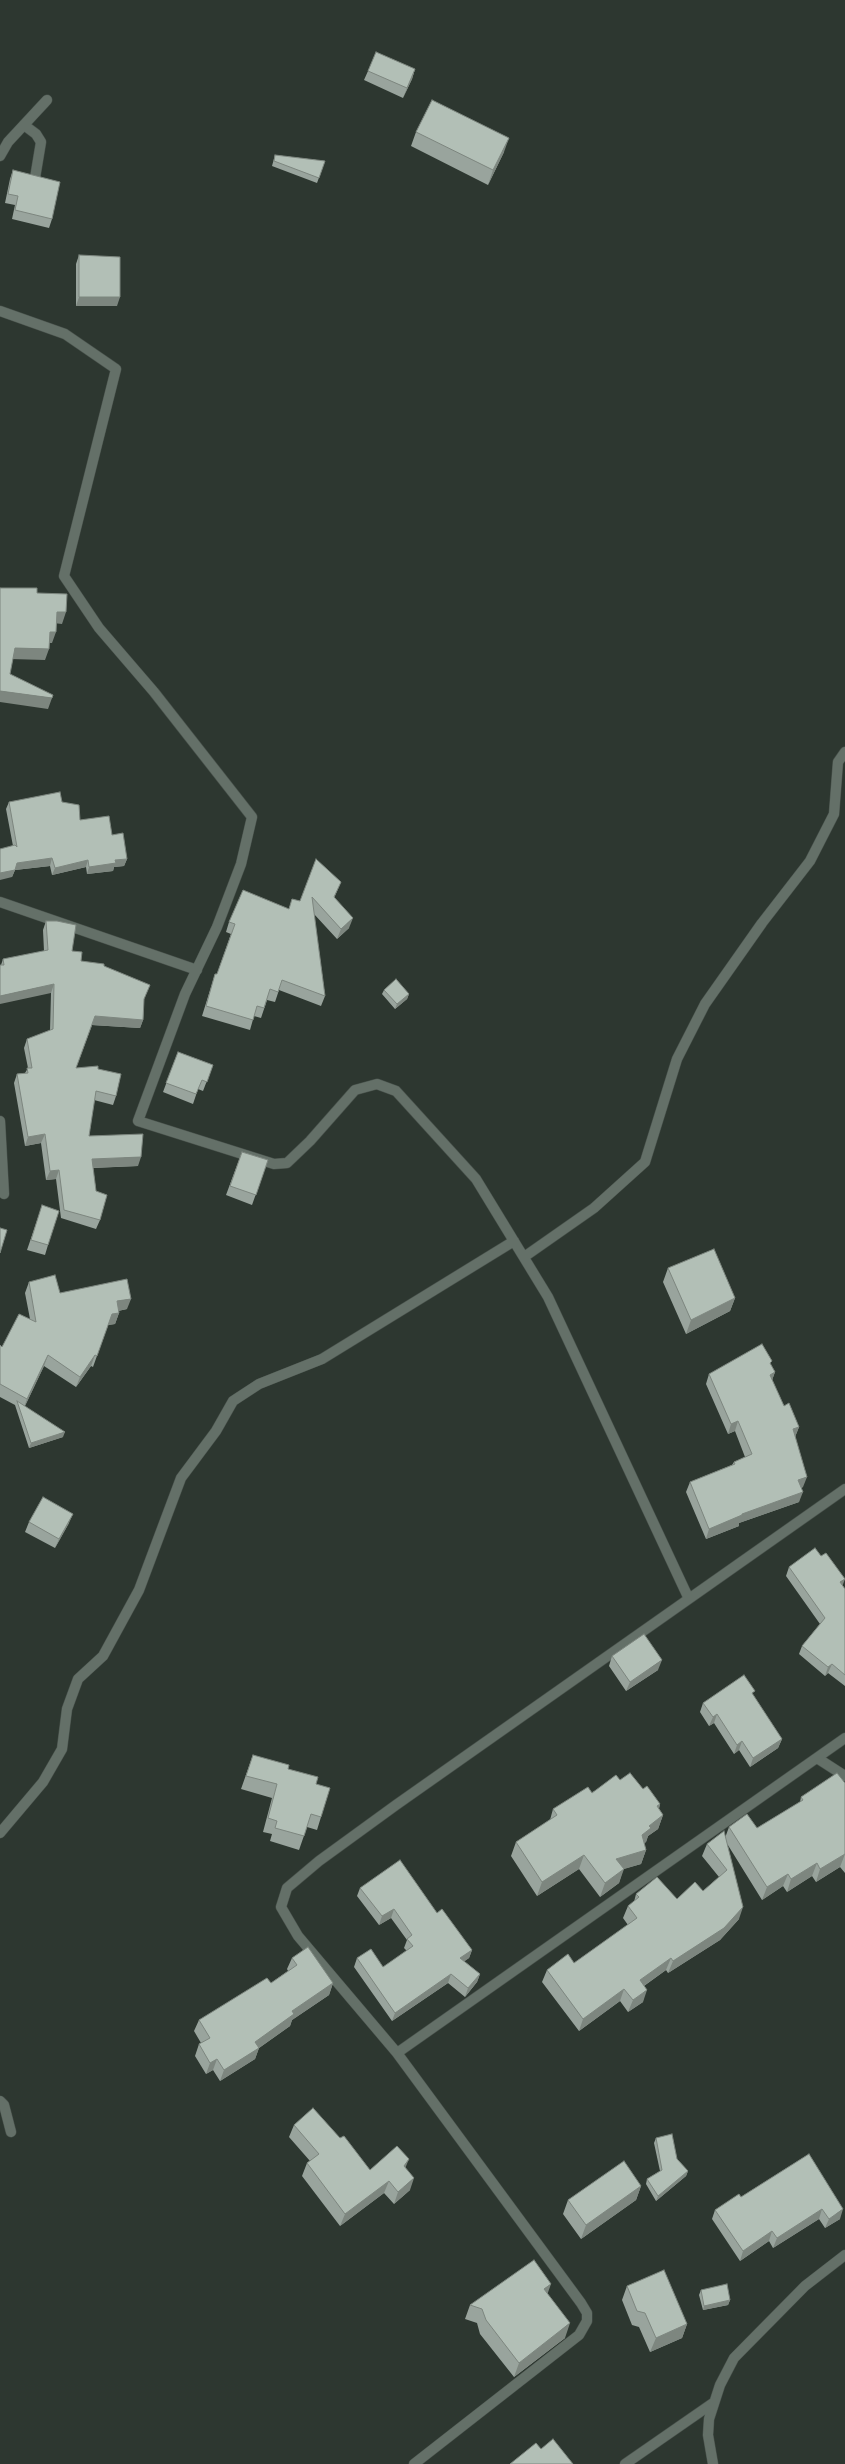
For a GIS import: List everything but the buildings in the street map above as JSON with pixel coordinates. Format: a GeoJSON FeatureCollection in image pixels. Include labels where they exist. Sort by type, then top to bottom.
{"type":"FeatureCollection","features":[{"type":"Feature","properties":{"kind":"street"},"geometry":{"type":"LineString","coordinates":[[0,156],[8,142],[47,100]]}},
{"type":"Feature","properties":{"kind":"street"},"geometry":{"type":"LineString","coordinates":[[24,125],[36,134],[41,142],[35,178]]}},
{"type":"Feature","properties":{"kind":"street"},"geometry":{"type":"LineString","coordinates":[[0,311],[65,334],[116,369],[64,576],[99,628],[154,692],[252,817],[241,864],[217,927],[185,994],[138,1121],[274,1164],[287,1163],[310,1141],[355,1090],[377,1084],[396,1091],[476,1179],[548,1297],[688,1597]]}},
{"type":"Feature","properties":{"kind":"street"},"geometry":{"type":"LineString","coordinates":[[524,1257],[594,1208],[645,1162],[677,1059],[705,1004],[762,923],[810,861],[834,814],[838,762],[845,752]]}},
{"type":"Feature","properties":{"kind":"street"},"geometry":{"type":"LineString","coordinates":[[0,902],[196,970]]}},
{"type":"Feature","properties":{"kind":"street"},"geometry":{"type":"LineString","coordinates":[[0,1121],[4,1194]]}},
{"type":"Feature","properties":{"kind":"street"},"geometry":{"type":"LineString","coordinates":[[0,1833],[43,1782],[62,1749],[67,1709],[78,1679],[103,1656],[138,1590],[181,1478],[216,1431],[232,1401],[259,1384],[322,1359],[514,1241]]}},
{"type":"Feature","properties":{"kind":"street"},"geometry":{"type":"LineString","coordinates":[[414,2464],[579,2335],[587,2321],[586,2313],[581,2303],[397,2053],[298,1936],[281,1907],[287,1888],[318,1861],[396,1805],[688,1597],[845,1489]]}},
{"type":"Feature","properties":{"kind":"street"},"geometry":{"type":"LineString","coordinates":[[397,2053],[845,1738]]}},
{"type":"Feature","properties":{"kind":"street"},"geometry":{"type":"LineString","coordinates":[[817,1758],[845,1776]]}},
{"type":"Feature","properties":{"kind":"street"},"geometry":{"type":"LineString","coordinates":[[0,2101],[4,2105],[12,2132]]}},
{"type":"Feature","properties":{"kind":"street"},"geometry":{"type":"LineString","coordinates":[[713,2464],[708,2435],[713,2403],[734,2358],[805,2286],[845,2255]]}},
{"type":"Feature","properties":{"kind":"street"},"geometry":{"type":"LineString","coordinates":[[625,2464],[713,2403]]}}]}
